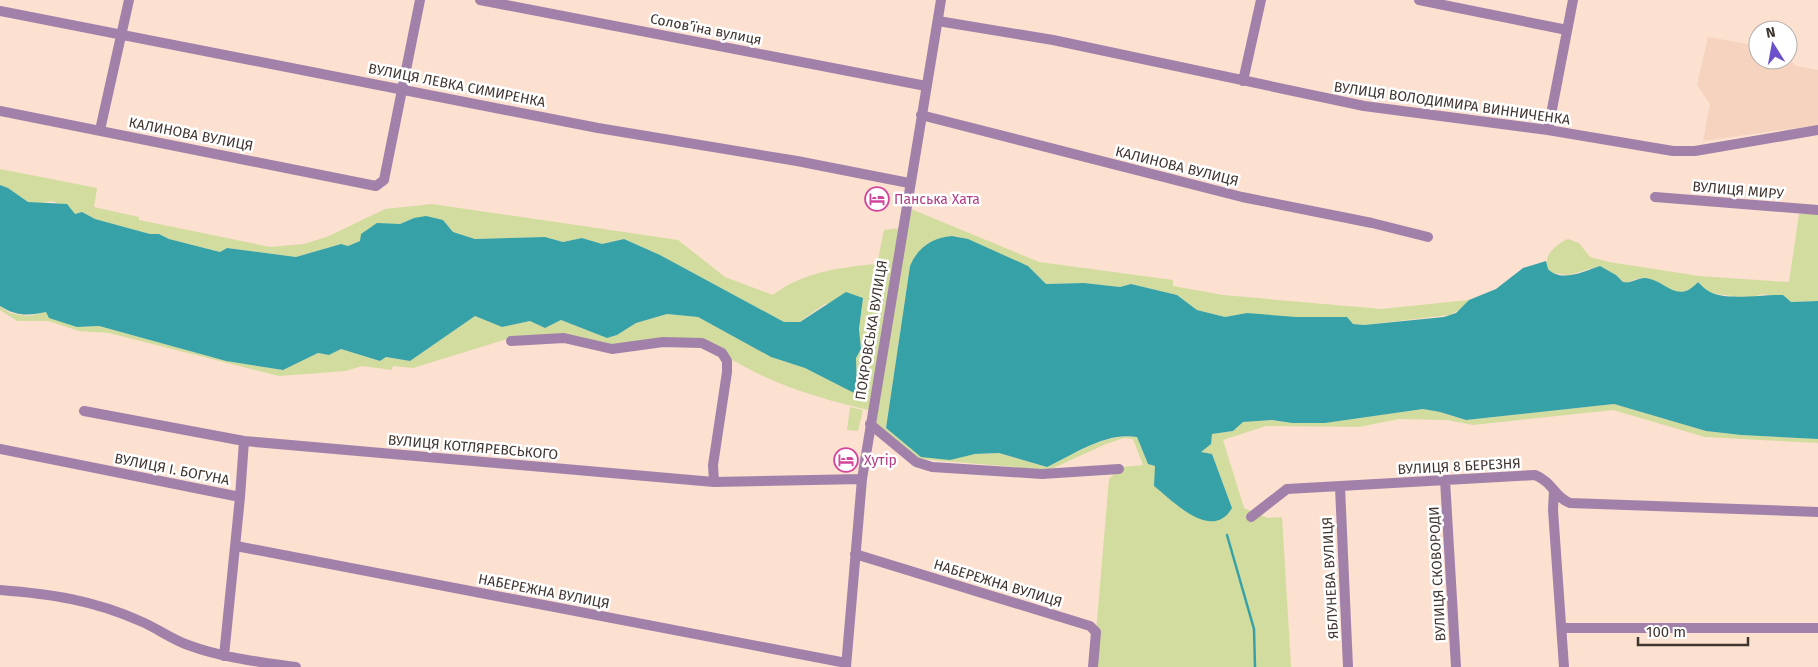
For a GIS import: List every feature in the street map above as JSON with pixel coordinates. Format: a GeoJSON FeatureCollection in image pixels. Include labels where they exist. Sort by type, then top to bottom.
{"type":"FeatureCollection","features":[{"type":"Feature","properties":{"kind":"street"},"geometry":{"type":"LineString","coordinates":[[100,130],[123,34],[129,0]]}},
{"type":"Feature","properties":{"kind":"street"},"geometry":{"type":"LineString","coordinates":[[401,88],[420,0]]}},
{"type":"Feature","properties":{"kind":"street","name":"Соловʼїна вулиця"},"geometry":{"type":"LineString","coordinates":[[480,0],[926,86]]}},
{"type":"Feature","properties":{"kind":"street","name":"ПОКРОВСЬКА ВУЛИЦЯ"},"geometry":{"type":"LineString","coordinates":[[846,665],[862,479],[909,183],[941,0]]}},
{"type":"Feature","properties":{"kind":"street"},"geometry":{"type":"LineString","coordinates":[[1243,81],[1260,0]]}},
{"type":"Feature","properties":{"kind":"street"},"geometry":{"type":"LineString","coordinates":[[1419,0],[1567,30]]}},
{"type":"Feature","properties":{"kind":"street"},"geometry":{"type":"LineString","coordinates":[[1548,130],[1573,0]]}},
{"type":"Feature","properties":{"kind":"street","name":"ВУЛИЦЯ ЛЕВКА СИМИРЕНКА"},"geometry":{"type":"LineString","coordinates":[[0,11],[598,128],[797,161],[909,183]]}},
{"type":"Feature","properties":{"kind":"street","name":"ВУЛИЦЯ ВОЛОДИМИРА ВИННИЧЕНКА"},"geometry":{"type":"LineString","coordinates":[[938,21],[1053,40],[1364,106],[1548,130],[1688,152],[1818,130]]}},
{"type":"Feature","properties":{"kind":"street","name":"КАЛИНОВА ВУЛИЦЯ"},"geometry":{"type":"LineString","coordinates":[[0,111],[376,186],[384,180],[401,88]]}},
{"type":"Feature","properties":{"kind":"street","name":"КАЛИНОВА ВУЛИЦЯ"},"geometry":{"type":"LineString","coordinates":[[922,115],[1242,197],[1372,222],[1428,238]]}},
{"type":"Feature","properties":{"kind":"street","name":"ВУЛИЦЯ МИРУ"},"geometry":{"type":"LineString","coordinates":[[1655,197],[1818,210]]}},
{"type":"Feature","properties":{"kind":"street"},"geometry":{"type":"LineString","coordinates":[[510,341],[564,338],[612,349],[663,342],[702,343],[722,352],[726,361],[727,372],[713,465],[714,482]]}},
{"type":"Feature","properties":{"kind":"street","name":"ВУЛИЦЯ КОТЛЯРЕВСЬКОГО"},"geometry":{"type":"LineString","coordinates":[[84,411],[244,441],[714,482],[862,479]]}},
{"type":"Feature","properties":{"kind":"street"},"geometry":{"type":"LineString","coordinates":[[870,424],[916,462],[932,467],[1042,474],[1119,469]]}},
{"type":"Feature","properties":{"kind":"street"},"geometry":{"type":"LineString","coordinates":[[240,496],[244,441]]}},
{"type":"Feature","properties":{"kind":"street","name":"ВУЛИЦЯ І. БОГУНА"},"geometry":{"type":"LineString","coordinates":[[0,449],[240,496],[224,656]]}},
{"type":"Feature","properties":{"kind":"street","name":"ВУЛИЦЯ 8 БЕРЕЗНЯ"},"geometry":{"type":"LineString","coordinates":[[1251,518],[1287,489],[1535,475],[1546,479],[1562,500],[1570,503],[1818,512]]}},
{"type":"Feature","properties":{"kind":"street","name":"ВУЛИЦЯ СКОВОРОДИ"},"geometry":{"type":"LineString","coordinates":[[1445,480],[1456,667]]}},
{"type":"Feature","properties":{"kind":"street","name":"ЯБЛУНЕВА ВУЛИЦЯ"},"geometry":{"type":"LineString","coordinates":[[1340,487],[1348,667]]}},
{"type":"Feature","properties":{"kind":"street"},"geometry":{"type":"LineString","coordinates":[[1554,490],[1553,510],[1564,667]]}},
{"type":"Feature","properties":{"kind":"street","name":"НАБЕРЕЖНА ВУЛИЦЯ"},"geometry":{"type":"LineString","coordinates":[[236,546],[846,665]]}},
{"type":"Feature","properties":{"kind":"street","name":"НАБЕРЕЖНА ВУЛИЦЯ"},"geometry":{"type":"LineString","coordinates":[[855,554],[1090,626],[1096,632],[1093,667]]}},
{"type":"Feature","properties":{"kind":"street"},"geometry":{"type":"LineString","coordinates":[[0,590],[52,594],[92,603],[141,621],[186,645],[253,664],[296,667]]}},
{"type":"Feature","properties":{"kind":"street"},"geometry":{"type":"LineString","coordinates":[[1562,628],[1818,628]]}},
{"type":"Feature","properties":{"kind":"shaded area"},"geometry":{"type":"Polygon","coordinates":[[[1708,37],[1748,44],[1748,70],[1798,70],[1798,66],[1818,70],[1818,125],[1703,141],[1710,104],[1697,85],[1708,37]]]}},
{"type":"Feature","properties":{"kind":"green space"},"geometry":{"type":"Polygon","coordinates":[[[0,169],[97,188],[94,207],[139,217],[139,220],[270,247],[304,244],[329,236],[385,209],[432,204],[678,240],[725,277],[773,295],[784,287],[809,276],[836,269],[877,264],[884,230],[902,228],[906,207],[1039,262],[1173,280],[1173,286],[1223,295],[1381,309],[1469,300],[1464,307],[1450,315],[1364,325],[1247,313],[1225,317],[1197,310],[1177,295],[1131,284],[1120,287],[1084,283],[1046,284],[1028,266],[960,237],[944,237],[930,243],[914,259],[910,266],[886,428],[921,457],[999,453],[1047,467],[1102,441],[1113,438],[1137,437],[1148,464],[1232,508],[1212,454],[1201,452],[1207,446],[1211,434],[1233,431],[1242,422],[1272,420],[1292,423],[1325,423],[1423,409],[1466,420],[1614,404],[1706,431],[1818,439],[1818,443],[1705,437],[1613,410],[1473,425],[1447,420],[1399,419],[1359,427],[1266,426],[1223,440],[1244,508],[1268,518],[1282,517],[1291,667],[1093,667],[1109,479],[1122,467],[1143,465],[1133,439],[1124,438],[1106,444],[1049,470],[920,459],[870,424],[872,411],[805,393],[784,385],[724,355],[704,341],[612,346],[507,339],[413,368],[393,366],[392,370],[362,366],[346,371],[279,376],[109,333],[79,331],[48,321],[17,321],[0,310],[0,306],[10,313],[27,316],[46,312],[77,327],[99,326],[226,361],[283,370],[318,353],[329,355],[341,349],[380,361],[386,357],[410,361],[475,316],[502,327],[530,321],[545,328],[561,320],[607,338],[617,335],[636,323],[667,314],[698,317],[771,357],[805,368],[854,393],[857,388],[856,358],[861,349],[859,329],[863,298],[825,304],[799,322],[784,322],[660,255],[624,239],[602,244],[582,238],[563,242],[545,237],[475,239],[453,232],[443,220],[414,218],[348,246],[341,244],[296,257],[227,248],[220,252],[169,239],[159,234],[150,234],[95,219],[82,212],[75,214],[53,201],[37,204],[28,202],[8,188],[0,185],[0,169]]]}},
{"type":"Feature","properties":{"kind":"green space"},"geometry":{"type":"Polygon","coordinates":[[[1799,214],[1818,214],[1818,301],[1791,302],[1764,294],[1747,298],[1710,293],[1698,282],[1690,289],[1677,292],[1651,279],[1643,278],[1623,282],[1616,275],[1600,266],[1569,275],[1551,273],[1546,262],[1554,248],[1568,239],[1579,243],[1590,257],[1609,262],[1699,276],[1789,282],[1799,214]]]}},
{"type":"Feature","properties":{"kind":"green space"},"geometry":{"type":"Polygon","coordinates":[[[850,407],[863,410],[858,431],[847,430],[850,407]]]}},
{"type":"Feature","properties":{"kind":"water"},"geometry":{"type":"Polygon","coordinates":[[[0,185],[8,188],[28,202],[67,204],[75,214],[82,212],[95,219],[150,234],[159,234],[169,239],[220,252],[227,248],[296,257],[341,244],[348,246],[360,241],[361,234],[377,223],[400,224],[414,218],[426,216],[443,220],[453,232],[475,239],[545,237],[563,242],[582,238],[602,244],[624,239],[660,255],[784,322],[800,322],[846,292],[863,298],[859,329],[861,349],[856,358],[857,388],[854,393],[805,368],[771,357],[698,317],[667,314],[636,323],[617,335],[607,338],[561,320],[545,328],[530,321],[502,327],[475,316],[410,361],[386,357],[380,361],[341,349],[329,355],[318,353],[283,370],[226,361],[99,326],[77,327],[49,318],[46,312],[33,314],[17,313],[0,306],[0,185]]]}},
{"type":"Feature","properties":{"kind":"water"},"geometry":{"type":"Polygon","coordinates":[[[952,236],[968,239],[1028,266],[1046,284],[1084,283],[1120,287],[1131,284],[1177,295],[1197,310],[1225,317],[1247,313],[1296,317],[1347,317],[1353,324],[1364,325],[1444,317],[1456,313],[1469,300],[1496,289],[1523,268],[1546,261],[1548,269],[1553,273],[1566,276],[1600,266],[1616,275],[1623,282],[1646,278],[1678,292],[1691,289],[1698,282],[1705,289],[1717,295],[1783,295],[1791,302],[1818,301],[1818,439],[1706,431],[1614,404],[1466,420],[1423,409],[1325,423],[1292,423],[1272,420],[1243,422],[1233,431],[1212,434],[1211,444],[1201,452],[1212,454],[1232,508],[1224,517],[1214,521],[1193,516],[1154,486],[1155,466],[1148,464],[1137,437],[1113,438],[1090,445],[1047,467],[999,453],[975,454],[950,460],[921,457],[886,428],[910,266],[913,259],[926,245],[932,241],[952,236]]]}},
{"type":"Feature","properties":{"kind":"waterway"},"geometry":{"type":"LineString","coordinates":[[1227,535],[1254,629],[1255,667]]}},
{"type":"Feature","properties":{"kind":"place","name":"Панська Хата"},"geometry":{"type":"Point","coordinates":[877,199]}},
{"type":"Feature","properties":{"kind":"place","name":"Хутір"},"geometry":{"type":"Point","coordinates":[846,460]}}]}
